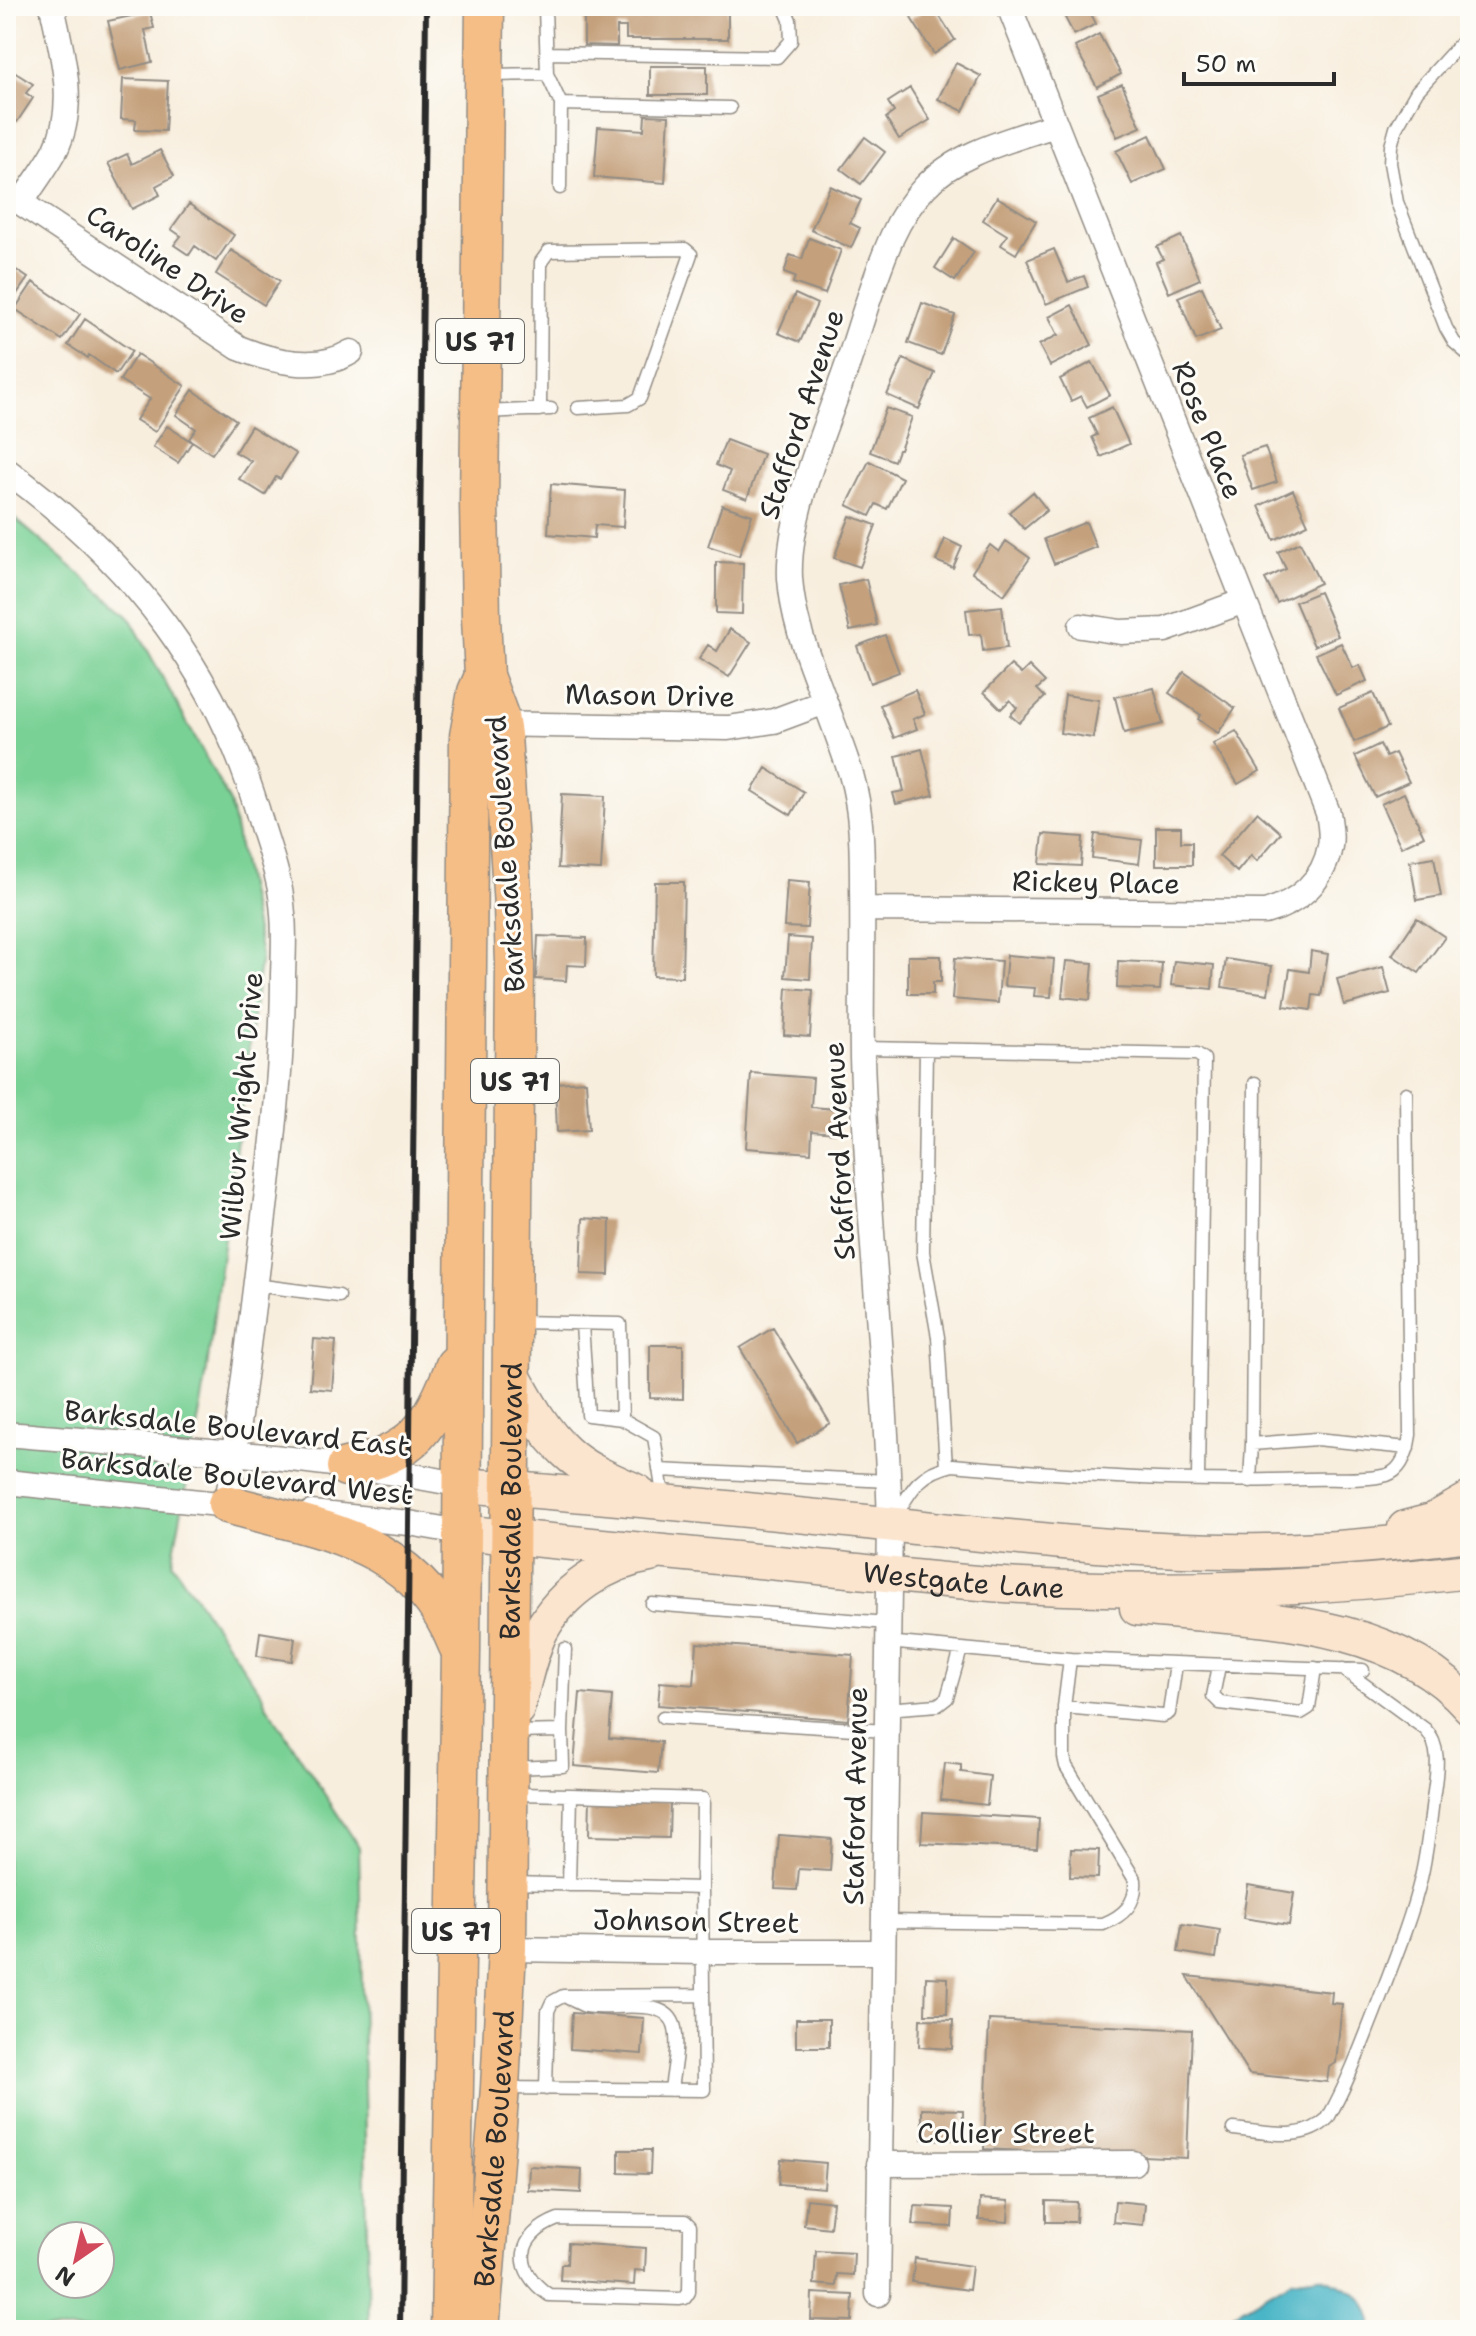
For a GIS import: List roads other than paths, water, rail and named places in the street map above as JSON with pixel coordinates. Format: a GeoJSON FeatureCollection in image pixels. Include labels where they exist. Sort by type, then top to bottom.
{"type":"FeatureCollection","features":[{"type":"Feature","properties":{"kind":"main road","name":"Barksdale Boulevard"},"geometry":{"type":"LineString","coordinates":[[480,2330],[500,2088],[507,1949],[515,1071],[513,907],[485,724],[477,692],[484,676],[479,503],[485,6]]}},
{"type":"Feature","properties":{"kind":"main road","name":"Barksdale Boulevard"},"geometry":{"type":"LineString","coordinates":[[450,2330],[487,2255],[456,1947],[466,1072],[485,724]]}},
{"type":"Feature","properties":{"kind":"main road"},"geometry":{"type":"LineString","coordinates":[[466,1072],[515,1071]]}},
{"type":"Feature","properties":{"kind":"main road"},"geometry":{"type":"LineString","coordinates":[[346,1467],[382,1459],[417,1434],[444,1395],[464,1343]]}},
{"type":"Feature","properties":{"kind":"main road"},"geometry":{"type":"LineString","coordinates":[[512,1374],[532,1409],[565,1451],[589,1469],[660,1491]]}},
{"type":"Feature","properties":{"kind":"main road","name":"Westgate Lane"},"geometry":{"type":"LineString","coordinates":[[462,1485],[511,1489],[660,1491],[890,1525],[1072,1544],[1192,1551],[1338,1548],[1470,1534]]}},
{"type":"Feature","properties":{"kind":"main road"},"geometry":{"type":"LineString","coordinates":[[1338,1548],[1432,1521],[1470,1499]]}},
{"type":"Feature","properties":{"kind":"main road"},"geometry":{"type":"LineString","coordinates":[[227,1504],[348,1539],[387,1557],[409,1573],[430,1596],[449,1625],[461,1652]]}},
{"type":"Feature","properties":{"kind":"main road","name":"Westgate Lane"},"geometry":{"type":"LineString","coordinates":[[460,1532],[1019,1586],[1122,1589],[1282,1587],[1470,1571]]}},
{"type":"Feature","properties":{"kind":"main road"},"geometry":{"type":"LineString","coordinates":[[510,1765],[532,1652],[541,1631],[559,1605],[590,1578],[616,1564],[671,1552]]}},
{"type":"Feature","properties":{"kind":"main road"},"geometry":{"type":"LineString","coordinates":[[1019,1586],[1097,1603],[1293,1624],[1347,1633],[1392,1649],[1425,1668],[1470,1707]]}},
{"type":"Feature","properties":{"kind":"main road"},"geometry":{"type":"LineString","coordinates":[[456,1947],[507,1949]]}},
{"type":"Feature","properties":{"kind":"street"},"geometry":{"type":"LineString","coordinates":[[14,198],[55,151],[68,109],[66,76],[52,6]]}},
{"type":"Feature","properties":{"kind":"street","name":"Rose Place"},"geometry":{"type":"LineString","coordinates":[[1009,6],[1328,813],[1331,844],[1317,878]]}},
{"type":"Feature","properties":{"kind":"street","name":"Stafford Avenue"},"geometry":{"type":"LineString","coordinates":[[878,2294],[890,1525],[888,1430],[868,1175],[862,1048],[862,841],[857,795],[797,626],[790,552],[807,483],[885,254],[906,211],[941,173],[991,147],[1055,125]]}},
{"type":"Feature","properties":{"kind":"street","name":"Caroline Drive"},"geometry":{"type":"LineString","coordinates":[[14,198],[239,348],[283,361],[319,363],[341,358],[351,352]]}},
{"type":"Feature","properties":{"kind":"street","name":"Wilbur Wright Drive"},"geometry":{"type":"LineString","coordinates":[[6,470],[84,533],[127,576],[189,656],[235,745],[252,791],[281,894],[284,927],[282,1047],[276,1121],[227,1504]]}},
{"type":"Feature","properties":{"kind":"street"},"geometry":{"type":"LineString","coordinates":[[1081,626],[1121,632],[1165,630],[1244,601]]}},
{"type":"Feature","properties":{"kind":"street","name":"Mason Drive"},"geometry":{"type":"LineString","coordinates":[[485,724],[728,728],[774,721],[825,702]]}},
{"type":"Feature","properties":{"kind":"street","name":"Rickey Place"},"geometry":{"type":"LineString","coordinates":[[863,909],[1265,912],[1295,900],[1308,891],[1317,878]]}},
{"type":"Feature","properties":{"kind":"street","name":"Barksdale Boulevard East"},"geometry":{"type":"LineString","coordinates":[[6,1434],[234,1454],[408,1474],[462,1485]]}},
{"type":"Feature","properties":{"kind":"street","name":"Barksdale Boulevard West"},"geometry":{"type":"LineString","coordinates":[[6,1482],[409,1523],[460,1532]]}},
{"type":"Feature","properties":{"kind":"street","name":"Johnson Street"},"geometry":{"type":"LineString","coordinates":[[507,1949],[883,1952]]}},
{"type":"Feature","properties":{"kind":"street","name":"Collier Street"},"geometry":{"type":"LineString","coordinates":[[879,2164],[1133,2163]]}},
{"type":"Feature","properties":{"kind":"lane"},"geometry":{"type":"LineString","coordinates":[[545,6],[547,74],[561,104],[560,188]]}},
{"type":"Feature","properties":{"kind":"lane"},"geometry":{"type":"LineString","coordinates":[[546,53],[777,57],[791,41],[790,20],[784,6]]}},
{"type":"Feature","properties":{"kind":"lane"},"geometry":{"type":"LineString","coordinates":[[1468,352],[1454,342],[1435,302],[1397,202],[1390,163],[1396,128],[1407,106],[1470,33]]}},
{"type":"Feature","properties":{"kind":"lane"},"geometry":{"type":"LineString","coordinates":[[484,75],[547,74]]}},
{"type":"Feature","properties":{"kind":"lane"},"geometry":{"type":"LineString","coordinates":[[561,104],[730,108]]}},
{"type":"Feature","properties":{"kind":"lane"},"geometry":{"type":"LineString","coordinates":[[480,412],[546,410],[541,262],[549,251],[685,249],[691,254],[640,398],[628,405],[578,408]]}},
{"type":"Feature","properties":{"kind":"lane"},"geometry":{"type":"LineString","coordinates":[[862,1048],[1197,1054],[1204,1059],[1198,1479]]}},
{"type":"Feature","properties":{"kind":"lane"},"geometry":{"type":"LineString","coordinates":[[926,1049],[923,1252],[938,1337],[946,1467]]}},
{"type":"Feature","properties":{"kind":"lane"},"geometry":{"type":"LineString","coordinates":[[1250,1481],[1255,1083]]}},
{"type":"Feature","properties":{"kind":"lane"},"geometry":{"type":"LineString","coordinates":[[890,1525],[913,1487],[929,1473],[953,1465],[1072,1475],[1250,1481],[1388,1475],[1400,1466],[1410,1435],[1406,1093]]}},
{"type":"Feature","properties":{"kind":"lane"},"geometry":{"type":"LineString","coordinates":[[255,1285],[339,1296]]}},
{"type":"Feature","properties":{"kind":"lane"},"geometry":{"type":"LineString","coordinates":[[512,1322],[620,1324],[622,1419]]}},
{"type":"Feature","properties":{"kind":"lane"},"geometry":{"type":"LineString","coordinates":[[582,1324],[588,1415],[622,1419],[654,1437],[660,1491],[889,1481]]}},
{"type":"Feature","properties":{"kind":"lane"},"geometry":{"type":"LineString","coordinates":[[1252,1444],[1316,1439],[1408,1448]]}},
{"type":"Feature","properties":{"kind":"lane"},"geometry":{"type":"LineString","coordinates":[[652,1604],[887,1633],[961,1649],[1070,1659],[1363,1670]]}},
{"type":"Feature","properties":{"kind":"lane"},"geometry":{"type":"LineString","coordinates":[[510,1765],[563,1766],[565,1649]]}},
{"type":"Feature","properties":{"kind":"lane"},"geometry":{"type":"LineString","coordinates":[[663,1717],[886,1720],[943,1703],[961,1649]]}},
{"type":"Feature","properties":{"kind":"lane"},"geometry":{"type":"LineString","coordinates":[[884,1921],[1103,1924],[1121,1916],[1128,1908],[1134,1898],[1135,1880],[1066,1766],[1064,1707],[1070,1659]]}},
{"type":"Feature","properties":{"kind":"lane"},"geometry":{"type":"LineString","coordinates":[[1064,1707],[1167,1715],[1176,1664]]}},
{"type":"Feature","properties":{"kind":"lane"},"geometry":{"type":"LineString","coordinates":[[1219,1666],[1213,1696],[1220,1703],[1301,1713],[1309,1708],[1315,1668]]}},
{"type":"Feature","properties":{"kind":"lane"},"geometry":{"type":"LineString","coordinates":[[1233,2129],[1299,2134],[1320,2126],[1328,2118],[1391,1970],[1420,1881],[1428,1845],[1437,1768],[1436,1747],[1425,1729],[1343,1669]]}},
{"type":"Feature","properties":{"kind":"lane"},"geometry":{"type":"LineString","coordinates":[[510,1765],[562,1731]]}},
{"type":"Feature","properties":{"kind":"lane"},"geometry":{"type":"LineString","coordinates":[[500,2088],[704,2090],[703,1799],[571,1795],[510,1765]]}},
{"type":"Feature","properties":{"kind":"lane"},"geometry":{"type":"LineString","coordinates":[[569,1885],[571,1795]]}},
{"type":"Feature","properties":{"kind":"lane"},"geometry":{"type":"LineString","coordinates":[[508,1883],[702,1888]]}},
{"type":"Feature","properties":{"kind":"lane"},"geometry":{"type":"LineString","coordinates":[[546,2089],[548,2011],[552,2002],[563,1996],[703,1995]]}},
{"type":"Feature","properties":{"kind":"lane"},"geometry":{"type":"LineString","coordinates":[[563,1996],[587,2006],[653,2008],[664,2012],[672,2020],[675,2030],[671,2090]]}},
{"type":"Feature","properties":{"kind":"lane"},"geometry":{"type":"LineString","coordinates":[[558,2219],[685,2221],[690,2226],[689,2292],[685,2298],[679,2299],[549,2295],[527,2271],[487,2255],[527,2240],[542,2225],[558,2219]]}},
{"type":"Feature","properties":{"kind":"water"},"geometry":{"type":"Polygon","coordinates":[[[1319,2276],[1339,2284],[1363,2300],[1373,2330],[1206,2330],[1291,2280],[1319,2276]]]}},
{"type":"Feature","properties":{"kind":"railway"},"geometry":{"type":"LineString","coordinates":[[400,2330],[426,6]]}}]}
